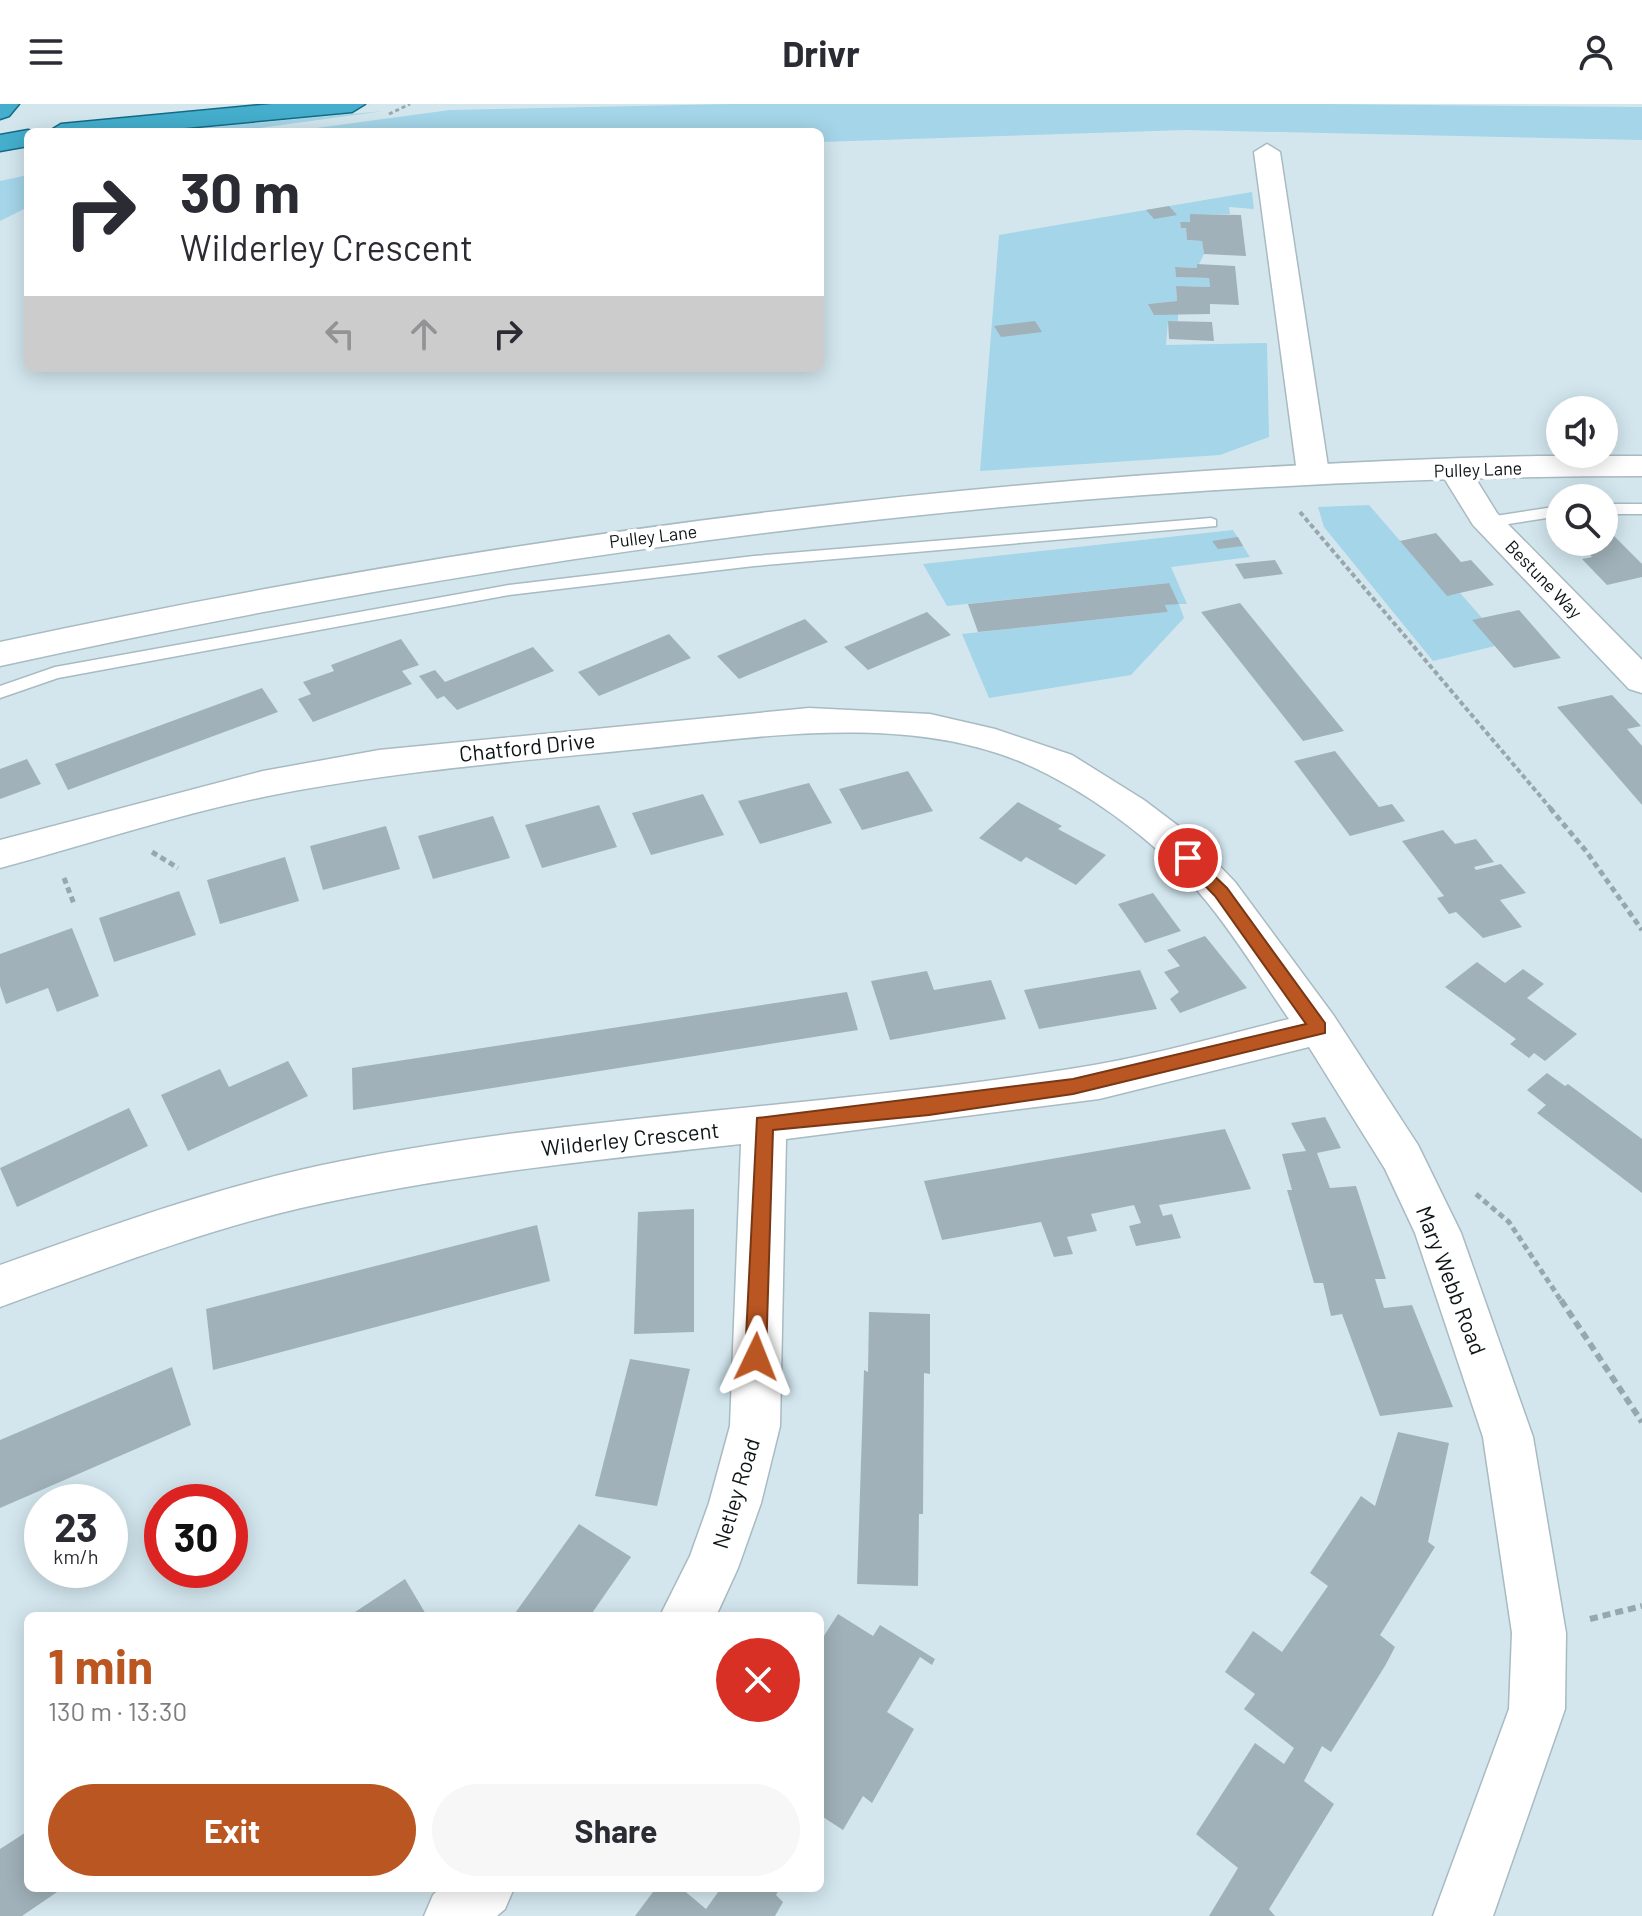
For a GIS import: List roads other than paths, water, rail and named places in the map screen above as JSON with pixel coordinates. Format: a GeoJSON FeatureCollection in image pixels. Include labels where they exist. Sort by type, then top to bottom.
{"type":"FeatureCollection","features":[{"type":"Feature","properties":{"kind":"highway"},"geometry":{"type":"LineString","coordinates":[[0,111],[6,104]]}},
{"type":"Feature","properties":{"kind":"highway"},"geometry":{"type":"LineString","coordinates":[[103,128],[352,104]]}},
{"type":"Feature","properties":{"kind":"highway"},"geometry":{"type":"LineString","coordinates":[[0,143],[24,139]]}},
{"type":"Feature","properties":{"kind":"street"},"geometry":{"type":"LineString","coordinates":[[1267,152],[1313,473]]}},
{"type":"Feature","properties":{"kind":"street","name":"Pulley Lane"},"geometry":{"type":"LineString","coordinates":[[0,654],[106,630],[581,545],[1086,487],[1313,473],[1642,466]]}},
{"type":"Feature","properties":{"kind":"street","name":"Bestune Way"},"geometry":{"type":"LineString","coordinates":[[1455,470],[1489,522],[1642,681]]}},
{"type":"Feature","properties":{"kind":"street","name":"Chatford Drive"},"geometry":{"type":"LineString","coordinates":[[0,854],[263,784],[391,761],[676,731],[809,720],[874,721],[930,726],[982,738],[1059,764]]}},
{"type":"Feature","properties":{"kind":"street","name":"Mary Webb Road"},"geometry":{"type":"LineString","coordinates":[[1059,764],[1131,809],[1175,844],[1221,892],[1319,1028],[1402,1158],[1438,1233],[1508,1437],[1539,1633],[1537,1709],[1463,1916]]}},
{"type":"Feature","properties":{"kind":"street","name":"Wilderley Crescent"},"geometry":{"type":"LineString","coordinates":[[0,1286],[201,1215],[339,1180],[481,1155],[929,1107],[1073,1087],[1319,1028]]}},
{"type":"Feature","properties":{"kind":"street","name":"Netley Road"},"geometry":{"type":"LineString","coordinates":[[689,1612],[712,1568],[735,1503],[755,1426],[764,1123]]}},
{"type":"Feature","properties":{"kind":"street"},"geometry":{"type":"LineString","coordinates":[[454,1916],[480,1892]]}},
{"type":"Feature","properties":{"kind":"lane"},"geometry":{"type":"LineString","coordinates":[[1618,509],[1642,509]]}},
{"type":"Feature","properties":{"kind":"lane"},"geometry":{"type":"LineString","coordinates":[[1489,522],[1546,513]]}},
{"type":"Feature","properties":{"kind":"lane"},"geometry":{"type":"LineString","coordinates":[[0,692],[55,673],[509,590],[754,561],[1211,523]]}}]}
